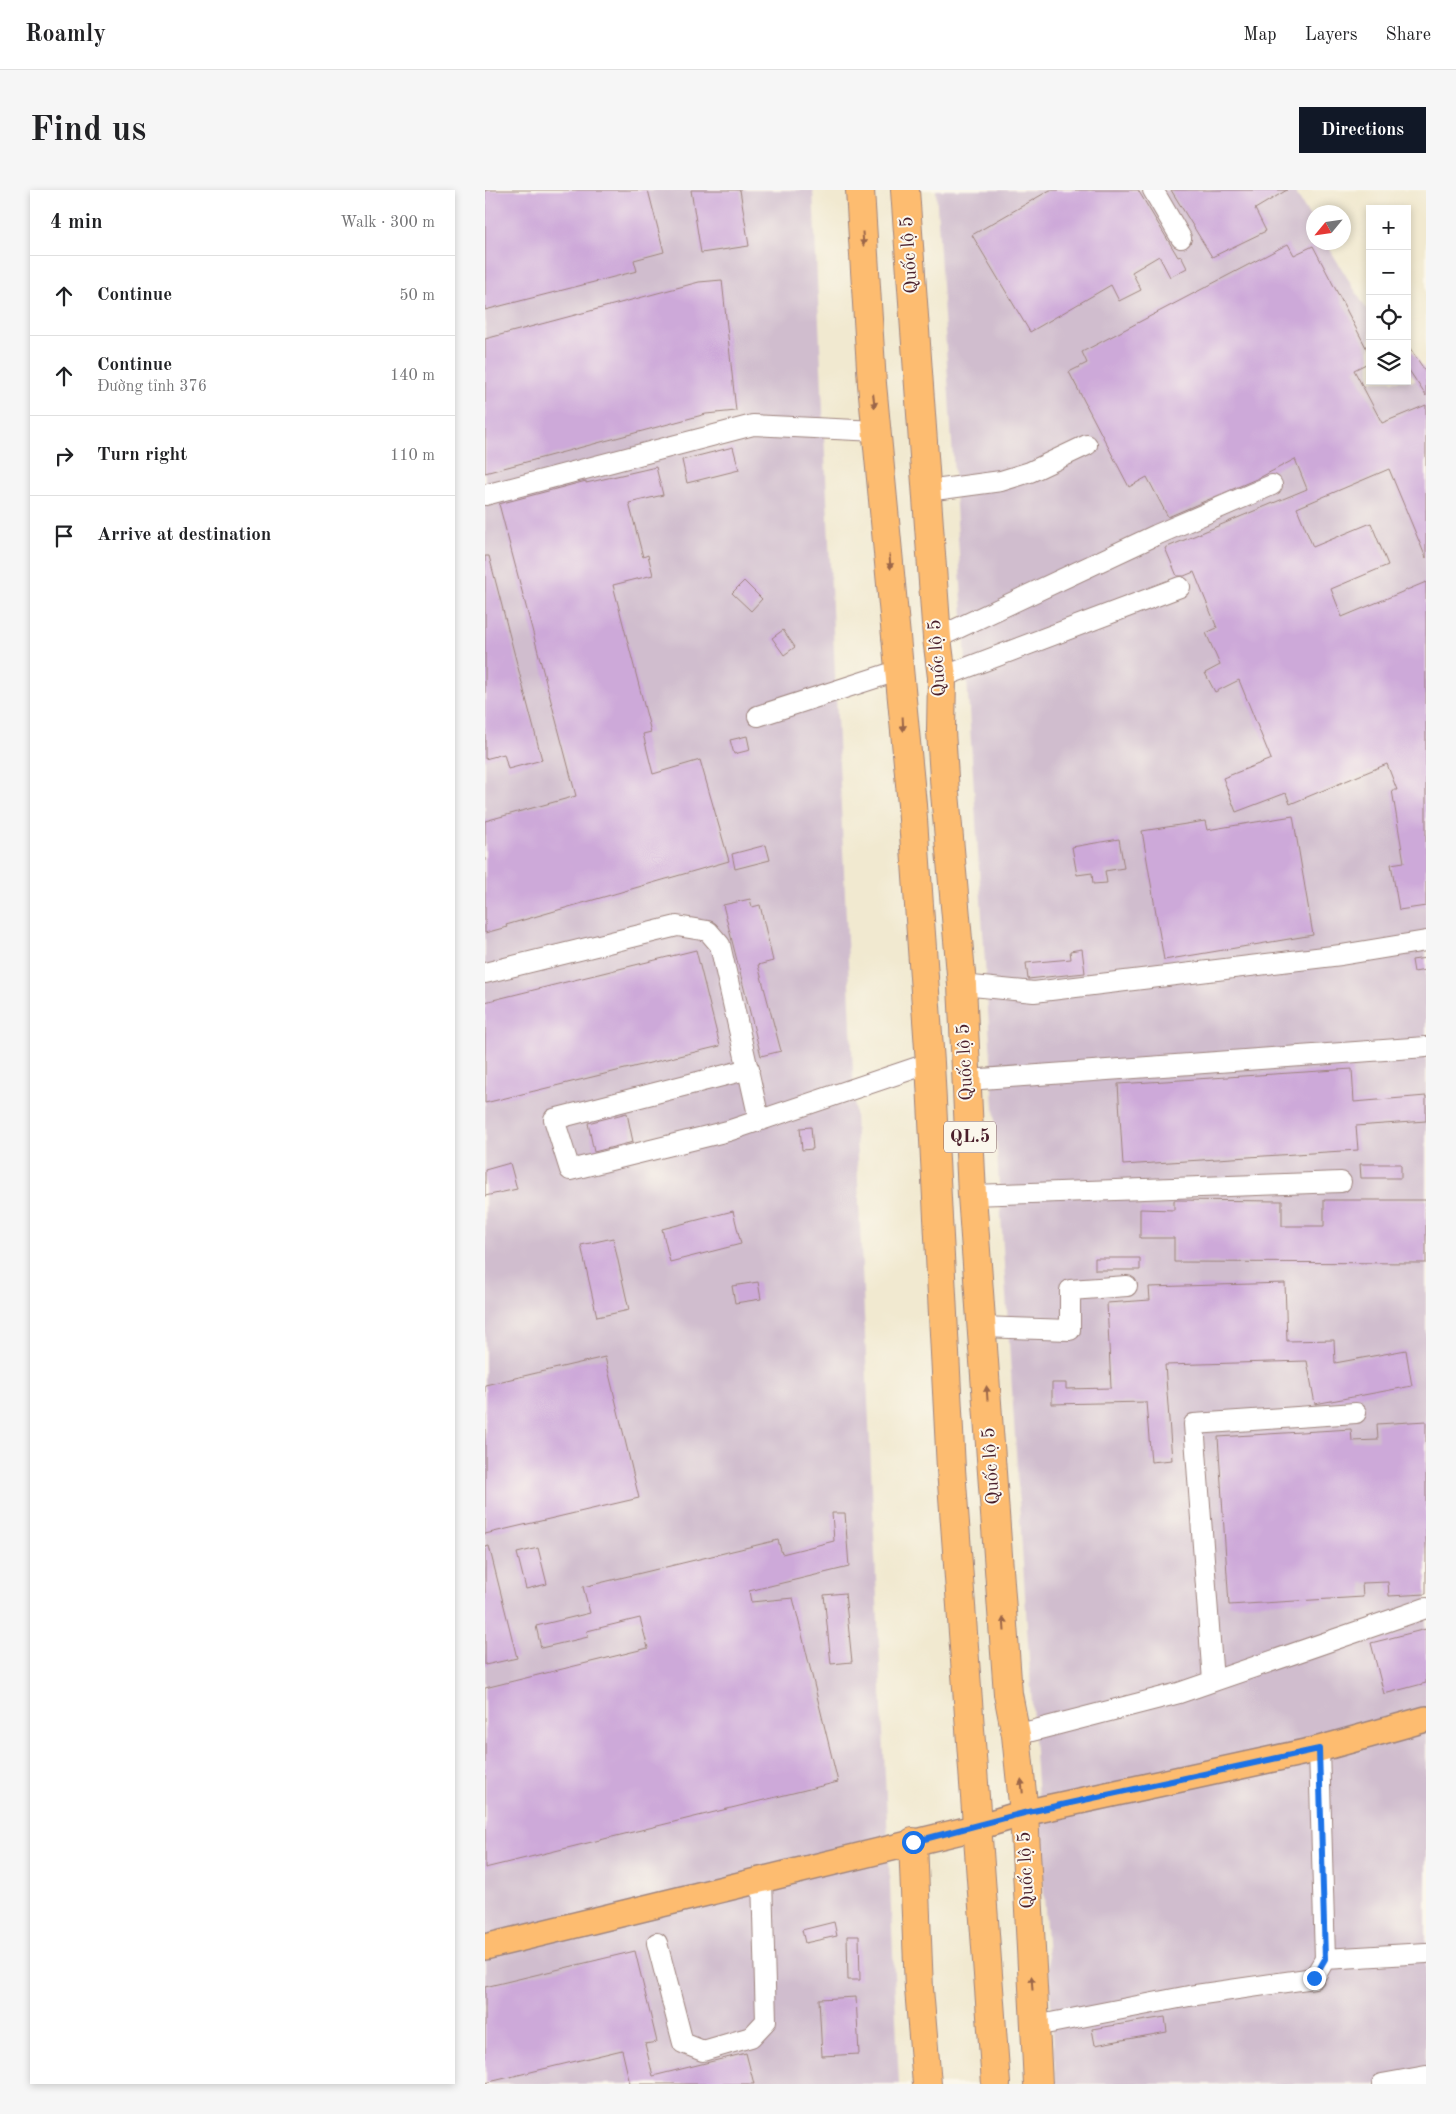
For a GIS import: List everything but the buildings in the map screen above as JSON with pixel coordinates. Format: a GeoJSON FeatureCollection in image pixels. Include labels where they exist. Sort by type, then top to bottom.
{"type":"FeatureCollection","features":[{"type":"Feature","properties":{"kind":"highway","name":"Quốc lộ 5"},"geometry":{"type":"LineString","coordinates":[[860,190],[872,384],[901,670],[930,1063],[951,1469],[996,2084]]}},
{"type":"Feature","properties":{"kind":"highway","name":"Quốc lộ 5"},"geometry":{"type":"LineString","coordinates":[[905,190],[937,638],[942,677],[941,731],[962,985],[973,1195],[1009,1694],[1016,1735],[1024,1813],[1038,2084]]}},
{"type":"Feature","properties":{"kind":"highway"},"geometry":{"type":"LineString","coordinates":[[913,1842],[919,1989],[927,2084]]}},
{"type":"Feature","properties":{"kind":"main road"},"geometry":{"type":"LineString","coordinates":[[485,1947],[978,1827],[1024,1813],[1319,1749],[1426,1720]]}},
{"type":"Feature","properties":{"kind":"lane"},"geometry":{"type":"LineString","coordinates":[[1153,190],[1181,238]]}},
{"type":"Feature","properties":{"kind":"lane"},"geometry":{"type":"LineString","coordinates":[[485,495],[753,425],[877,431]]}},
{"type":"Feature","properties":{"kind":"lane"},"geometry":{"type":"LineString","coordinates":[[927,491],[1001,481],[1030,472],[1087,445]]}},
{"type":"Feature","properties":{"kind":"lane"},"geometry":{"type":"LineString","coordinates":[[937,638],[1156,535],[1272,485]]}},
{"type":"Feature","properties":{"kind":"lane"},"geometry":{"type":"LineString","coordinates":[[942,677],[1180,587]]}},
{"type":"Feature","properties":{"kind":"lane"},"geometry":{"type":"LineString","coordinates":[[758,716],[901,670]]}},
{"type":"Feature","properties":{"kind":"lane"},"geometry":{"type":"LineString","coordinates":[[485,973],[677,926],[707,931],[720,945],[759,1119]]}},
{"type":"Feature","properties":{"kind":"lane"},"geometry":{"type":"LineString","coordinates":[[962,985],[1034,992],[1341,955],[1426,941]]}},
{"type":"Feature","properties":{"kind":"lane"},"geometry":{"type":"LineString","coordinates":[[967,1080],[1426,1047]]}},
{"type":"Feature","properties":{"kind":"lane"},"geometry":{"type":"LineString","coordinates":[[749,1069],[554,1119],[570,1170],[727,1131],[930,1063]]}},
{"type":"Feature","properties":{"kind":"lane"},"geometry":{"type":"LineString","coordinates":[[973,1195],[1341,1182]]}},
{"type":"Feature","properties":{"kind":"lane"},"geometry":{"type":"LineString","coordinates":[[983,1327],[1070,1330],[1070,1290],[1127,1286]]}},
{"type":"Feature","properties":{"kind":"lane"},"geometry":{"type":"LineString","coordinates":[[1213,1681],[1194,1424],[1356,1412]]}},
{"type":"Feature","properties":{"kind":"lane"},"geometry":{"type":"LineString","coordinates":[[1016,1735],[1179,1693],[1426,1608]]}},
{"type":"Feature","properties":{"kind":"lane"},"geometry":{"type":"LineString","coordinates":[[1035,2026],[1189,1996],[1314,1978],[1325,1959],[1319,1749]]}},
{"type":"Feature","properties":{"kind":"lane"},"geometry":{"type":"LineString","coordinates":[[657,1943],[683,2043],[703,2051],[751,2037],[765,2021],[762,1879]]}},
{"type":"Feature","properties":{"kind":"lane"},"geometry":{"type":"LineString","coordinates":[[1325,1959],[1426,1953]]}},
{"type":"Feature","properties":{"kind":"lane"},"geometry":{"type":"LineString","coordinates":[[1382,2084],[1426,2076]]}},
{"type":"Feature","properties":{"kind":"shaded area"},"geometry":{"type":"Polygon","coordinates":[[[485,190],[813,190],[899,2084],[485,2084],[485,190]]]}},
{"type":"Feature","properties":{"kind":"shaded area"},"geometry":{"type":"Polygon","coordinates":[[[936,190],[1294,190],[1306,210],[1306,250],[1330,250],[1366,308],[1366,385],[1411,385],[1411,382],[1426,376],[1426,2084],[1056,2084],[936,190]]]}},
{"type":"Feature","properties":{"kind":"route"},"geometry":{"type":"LineString","coordinates":[[913,1842],[978,1827],[1024,1813],[1319,1749],[1323,1948],[1325,1959],[1314,1978]]}}]}
